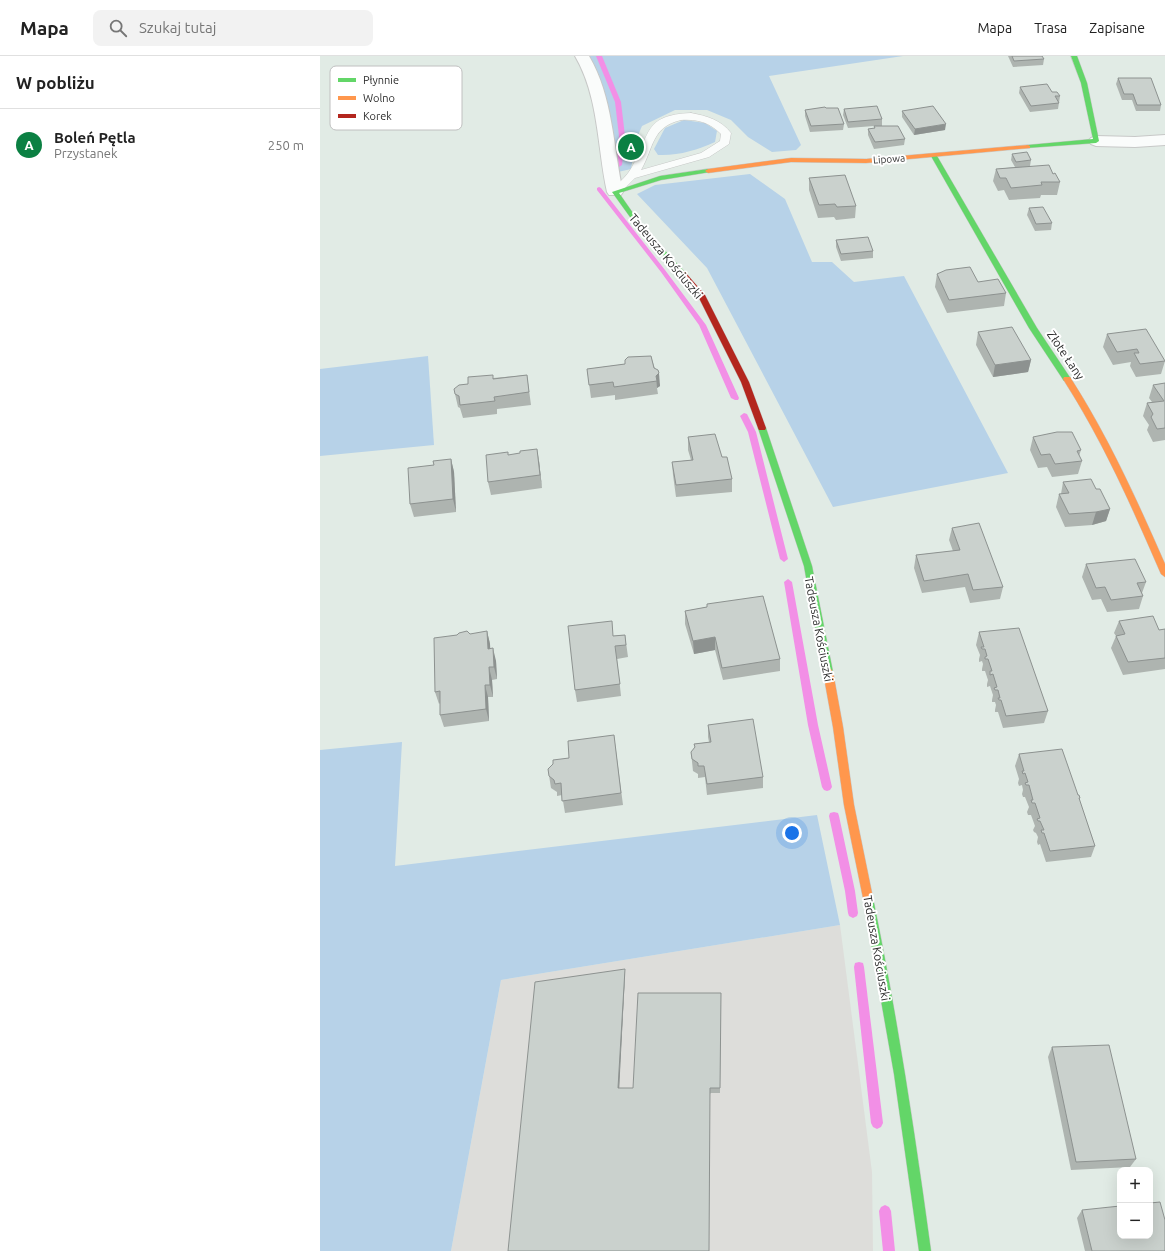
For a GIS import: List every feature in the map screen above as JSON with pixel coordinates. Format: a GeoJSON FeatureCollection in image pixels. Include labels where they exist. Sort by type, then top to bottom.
{"type":"FeatureCollection","features":[{"type":"Feature","properties":{"kind":"street","name":"Tadeusza Kościuszki"},"geometry":{"type":"LineString","coordinates":[[582,56],[592,73],[603,114],[608,160],[615,192],[640,226],[679,269],[704,302],[755,407],[808,566],[838,727],[849,805],[877,942],[914,1170],[925,1251]]}},
{"type":"Feature","properties":{"kind":"street"},"geometry":{"type":"LineString","coordinates":[[1074,56],[1084,82],[1096,141]]}},
{"type":"Feature","properties":{"kind":"street","name":"Lipowa"},"geometry":{"type":"LineString","coordinates":[[615,192],[660,178],[791,160],[866,161],[1096,141],[1134,142],[1165,140]]}},
{"type":"Feature","properties":{"kind":"street","name":"Złote Łany"},"geometry":{"type":"LineString","coordinates":[[934,156],[1033,328],[1087,408],[1128,489],[1165,574]]}},
{"type":"Feature","properties":{"kind":"lane"},"geometry":{"type":"LineString","coordinates":[[615,192],[633,175],[644,154],[651,134],[665,122],[682,117],[701,118],[722,127],[726,133],[725,142],[718,148],[705,155],[633,175]]}},
{"type":"Feature","properties":{"kind":"shaded area"},"geometry":{"type":"Polygon","coordinates":[[[588,56],[903,56],[769,76],[801,145],[796,150],[772,152],[748,137],[731,120],[707,110],[675,110],[642,126],[636,140],[631,169],[618,172],[607,108],[599,75],[588,56]]]}},
{"type":"Feature","properties":{"kind":"shaded area"},"geometry":{"type":"Polygon","coordinates":[[[684,120],[705,123],[717,131],[715,142],[687,152],[673,155],[658,155],[654,149],[665,128],[684,120]]]}},
{"type":"Feature","properties":{"kind":"shaded area"},"geometry":{"type":"Polygon","coordinates":[[[750,174],[785,199],[812,262],[832,262],[854,282],[904,276],[1008,473],[833,507],[707,268],[637,194],[655,185],[750,174]]]}},
{"type":"Feature","properties":{"kind":"shaded area"},"geometry":{"type":"Polygon","coordinates":[[[428,356],[434,445],[320,456],[320,369],[428,356]]]}},
{"type":"Feature","properties":{"kind":"shaded area"},"geometry":{"type":"Polygon","coordinates":[[[402,742],[395,866],[817,815],[840,925],[501,980],[451,1251],[320,1251],[320,750],[402,742]]]}},
{"type":"Feature","properties":{"kind":"shaded area"},"geometry":{"type":"Polygon","coordinates":[[[840,925],[872,1172],[873,1251],[451,1251],[501,980],[840,925]]]}},
{"type":"Feature","properties":{"kind":"building"},"geometry":{"type":"Polygon","coordinates":[[[1012,56],[1042,56],[1044,59],[1014,61],[1012,56]]]}},
{"type":"Feature","properties":{"kind":"building"},"geometry":{"type":"Polygon","coordinates":[[[1118,78],[1151,78],[1161,105],[1137,105],[1133,94],[1124,94],[1118,78]]]}},
{"type":"Feature","properties":{"kind":"building"},"geometry":{"type":"Polygon","coordinates":[[[1047,84],[1052,92],[1057,92],[1060,96],[1055,96],[1059,103],[1031,106],[1020,87],[1047,84]]]}},
{"type":"Feature","properties":{"kind":"building"},"geometry":{"type":"Polygon","coordinates":[[[877,106],[882,119],[848,122],[844,109],[877,106]]]}},
{"type":"Feature","properties":{"kind":"building"},"geometry":{"type":"Polygon","coordinates":[[[933,106],[946,124],[915,129],[902,111],[933,106]]]}},
{"type":"Feature","properties":{"kind":"building"},"geometry":{"type":"Polygon","coordinates":[[[825,107],[838,108],[844,124],[811,126],[805,110],[825,107]]]}},
{"type":"Feature","properties":{"kind":"building"},"geometry":{"type":"Polygon","coordinates":[[[874,126],[898,126],[905,139],[875,142],[868,129],[875,128],[874,126]]]}},
{"type":"Feature","properties":{"kind":"building"},"geometry":{"type":"Polygon","coordinates":[[[1027,152],[1031,160],[1016,162],[1012,154],[1027,152]]]}},
{"type":"Feature","properties":{"kind":"building"},"geometry":{"type":"Polygon","coordinates":[[[1049,165],[1053,174],[1055,173],[1060,182],[1041,182],[1042,185],[1011,188],[1006,178],[1000,178],[996,169],[1049,165]]]}},
{"type":"Feature","properties":{"kind":"building"},"geometry":{"type":"Polygon","coordinates":[[[845,175],[856,206],[837,207],[835,204],[819,205],[809,178],[845,175]]]}},
{"type":"Feature","properties":{"kind":"building"},"geometry":{"type":"Polygon","coordinates":[[[1043,207],[1052,223],[1036,224],[1029,208],[1043,207]]]}},
{"type":"Feature","properties":{"kind":"building"},"geometry":{"type":"Polygon","coordinates":[[[868,237],[873,251],[841,254],[836,240],[868,237]]]}},
{"type":"Feature","properties":{"kind":"building"},"geometry":{"type":"Polygon","coordinates":[[[970,267],[978,282],[998,279],[1006,293],[949,300],[937,274],[946,270],[970,267]]]}},
{"type":"Feature","properties":{"kind":"building"},"geometry":{"type":"Polygon","coordinates":[[[1012,327],[1031,360],[995,365],[978,332],[1012,327]]]}},
{"type":"Feature","properties":{"kind":"building"},"geometry":{"type":"Polygon","coordinates":[[[1146,329],[1165,361],[1140,364],[1134,353],[1139,353],[1137,349],[1117,352],[1107,334],[1146,329]]]}},
{"type":"Feature","properties":{"kind":"building"},"geometry":{"type":"Polygon","coordinates":[[[651,356],[654,368],[658,370],[659,373],[656,376],[657,381],[614,387],[613,382],[589,385],[587,369],[625,364],[625,360],[628,357],[651,356]]]}},
{"type":"Feature","properties":{"kind":"building"},"geometry":{"type":"Polygon","coordinates":[[[493,375],[493,379],[527,375],[529,392],[494,397],[495,401],[460,405],[459,396],[455,394],[454,389],[459,385],[468,384],[468,377],[493,375]]]}},
{"type":"Feature","properties":{"kind":"building"},"geometry":{"type":"Polygon","coordinates":[[[1165,383],[1165,428],[1157,429],[1151,417],[1153,414],[1147,403],[1164,401],[1153,385],[1165,383]]]}},
{"type":"Feature","properties":{"kind":"building"},"geometry":{"type":"Polygon","coordinates":[[[1057,432],[1072,432],[1081,450],[1077,451],[1082,461],[1055,464],[1050,454],[1041,455],[1033,437],[1057,432]]]}},
{"type":"Feature","properties":{"kind":"building"},"geometry":{"type":"Polygon","coordinates":[[[715,434],[722,457],[727,457],[732,479],[676,485],[672,462],[693,460],[688,437],[715,434]]]}},
{"type":"Feature","properties":{"kind":"building"},"geometry":{"type":"Polygon","coordinates":[[[537,449],[540,475],[488,482],[486,455],[508,452],[508,455],[520,453],[520,451],[537,449]]]}},
{"type":"Feature","properties":{"kind":"building"},"geometry":{"type":"Polygon","coordinates":[[[451,459],[453,499],[410,504],[408,468],[434,465],[433,461],[451,459]]]}},
{"type":"Feature","properties":{"kind":"building"},"geometry":{"type":"Polygon","coordinates":[[[1091,479],[1096,489],[1100,489],[1110,509],[1096,512],[1069,514],[1059,494],[1069,493],[1063,482],[1091,479]]]}},
{"type":"Feature","properties":{"kind":"building"},"geometry":{"type":"Polygon","coordinates":[[[979,523],[1003,587],[973,590],[968,574],[924,581],[916,555],[960,550],[952,528],[979,523]]]}},
{"type":"Feature","properties":{"kind":"building"},"geometry":{"type":"Polygon","coordinates":[[[1135,559],[1146,582],[1137,583],[1143,596],[1111,600],[1105,587],[1096,588],[1086,564],[1135,559]]]}},
{"type":"Feature","properties":{"kind":"building"},"geometry":{"type":"Polygon","coordinates":[[[763,596],[780,659],[722,668],[715,637],[693,641],[685,611],[707,607],[707,604],[763,596]]]}},
{"type":"Feature","properties":{"kind":"building"},"geometry":{"type":"Polygon","coordinates":[[[1153,616],[1159,630],[1165,629],[1165,658],[1128,662],[1116,636],[1125,634],[1119,621],[1153,616]]]}},
{"type":"Feature","properties":{"kind":"building"},"geometry":{"type":"Polygon","coordinates":[[[612,621],[613,636],[625,635],[626,645],[615,646],[620,684],[575,690],[568,626],[612,621]]]}},
{"type":"Feature","properties":{"kind":"building"},"geometry":{"type":"Polygon","coordinates":[[[1019,628],[1048,711],[1006,716],[1001,700],[998,698],[1000,698],[998,690],[995,690],[994,688],[997,687],[993,674],[990,675],[990,671],[992,671],[988,659],[985,659],[987,656],[985,649],[982,649],[981,647],[984,647],[979,632],[1019,628]]]}},
{"type":"Feature","properties":{"kind":"building"},"geometry":{"type":"Polygon","coordinates":[[[467,631],[470,634],[487,631],[488,649],[493,648],[494,667],[489,667],[490,685],[485,685],[486,709],[440,715],[440,691],[435,692],[434,638],[457,635],[467,631]]]}},
{"type":"Feature","properties":{"kind":"building"},"geometry":{"type":"Polygon","coordinates":[[[753,719],[763,777],[707,784],[704,766],[698,766],[698,763],[692,759],[691,752],[695,747],[694,744],[711,742],[708,725],[753,719]]]}},
{"type":"Feature","properties":{"kind":"building"},"geometry":{"type":"Polygon","coordinates":[[[614,735],[621,793],[562,801],[561,783],[555,784],[554,780],[549,776],[548,769],[553,764],[553,760],[569,758],[568,741],[614,735]]]}},
{"type":"Feature","properties":{"kind":"building"},"geometry":{"type":"Polygon","coordinates":[[[1062,749],[1079,795],[1095,846],[1050,851],[1044,833],[1042,833],[1041,830],[1044,830],[1040,821],[1037,819],[1040,818],[1035,803],[1032,803],[1031,800],[1033,800],[1029,785],[1026,785],[1025,783],[1028,782],[1025,773],[1023,774],[1022,771],[1024,771],[1019,754],[1062,749]]]}},
{"type":"Feature","properties":{"kind":"building"},"geometry":{"type":"Polygon","coordinates":[[[625,969],[618,1088],[633,1088],[638,993],[721,993],[720,1088],[710,1088],[709,1251],[508,1251],[535,982],[625,969]]]}},
{"type":"Feature","properties":{"kind":"building"},"geometry":{"type":"Polygon","coordinates":[[[1109,1045],[1136,1159],[1076,1162],[1052,1047],[1109,1045]]]}},
{"type":"Feature","properties":{"kind":"building"},"geometry":{"type":"Polygon","coordinates":[[[1160,1202],[1165,1220],[1165,1251],[1092,1251],[1082,1210],[1117,1206],[1117,1239],[1153,1239],[1153,1203],[1160,1202]]]}},
{"type":"Feature","properties":{"kind":"waterway"},"geometry":{"type":"LineString","coordinates":[[599,56],[618,102],[622,136],[619,165]]}},
{"type":"Feature","properties":{"kind":"waterway"},"geometry":{"type":"LineString","coordinates":[[599,189],[663,271],[702,325],[735,398]]}},
{"type":"Feature","properties":{"kind":"waterway"},"geometry":{"type":"LineString","coordinates":[[744,416],[752,432],[784,559]]}},
{"type":"Feature","properties":{"kind":"waterway"},"geometry":{"type":"LineString","coordinates":[[788,582],[813,725],[827,787]]}},
{"type":"Feature","properties":{"kind":"waterway"},"geometry":{"type":"LineString","coordinates":[[834,816],[850,891],[853,913]]}},
{"type":"Feature","properties":{"kind":"waterway"},"geometry":{"type":"LineString","coordinates":[[859,967],[877,1123]]}},
{"type":"Feature","properties":{"kind":"waterway"},"geometry":{"type":"LineString","coordinates":[[885,1211],[889,1251]]}},
{"type":"Feature","properties":{"kind":"traffic: fast"},"geometry":{"type":"LineString","coordinates":[[1028,147],[1096,141],[1084,83],[1074,56]]}},
{"type":"Feature","properties":{"kind":"traffic: fast"},"geometry":{"type":"LineString","coordinates":[[934,156],[1033,328],[1067,379]]}},
{"type":"Feature","properties":{"kind":"traffic: fast"},"geometry":{"type":"LineString","coordinates":[[683,273],[640,227],[615,192],[660,178],[708,171]]}},
{"type":"Feature","properties":{"kind":"traffic: fast"},"geometry":{"type":"LineString","coordinates":[[762,428],[808,566],[828,672]]}},
{"type":"Feature","properties":{"kind":"traffic: fast"},"geometry":{"type":"LineString","coordinates":[[868,898],[900,1074],[925,1251]]}},
{"type":"Feature","properties":{"kind":"traffic: slow"},"geometry":{"type":"LineString","coordinates":[[708,171],[791,160],[866,161],[1028,147]]}},
{"type":"Feature","properties":{"kind":"traffic: slow"},"geometry":{"type":"LineString","coordinates":[[1067,379],[1096,425],[1132,499],[1165,574]]}},
{"type":"Feature","properties":{"kind":"traffic: slow"},"geometry":{"type":"LineString","coordinates":[[828,672],[838,727],[849,805],[868,898]]}},
{"type":"Feature","properties":{"kind":"traffic: jam"},"geometry":{"type":"LineString","coordinates":[[683,273],[701,295],[745,382],[762,428]]}},
{"type":"Feature","properties":{"kind":"place","name":"Boleń Pętla"},"geometry":{"type":"Point","coordinates":[631,147]}}]}
